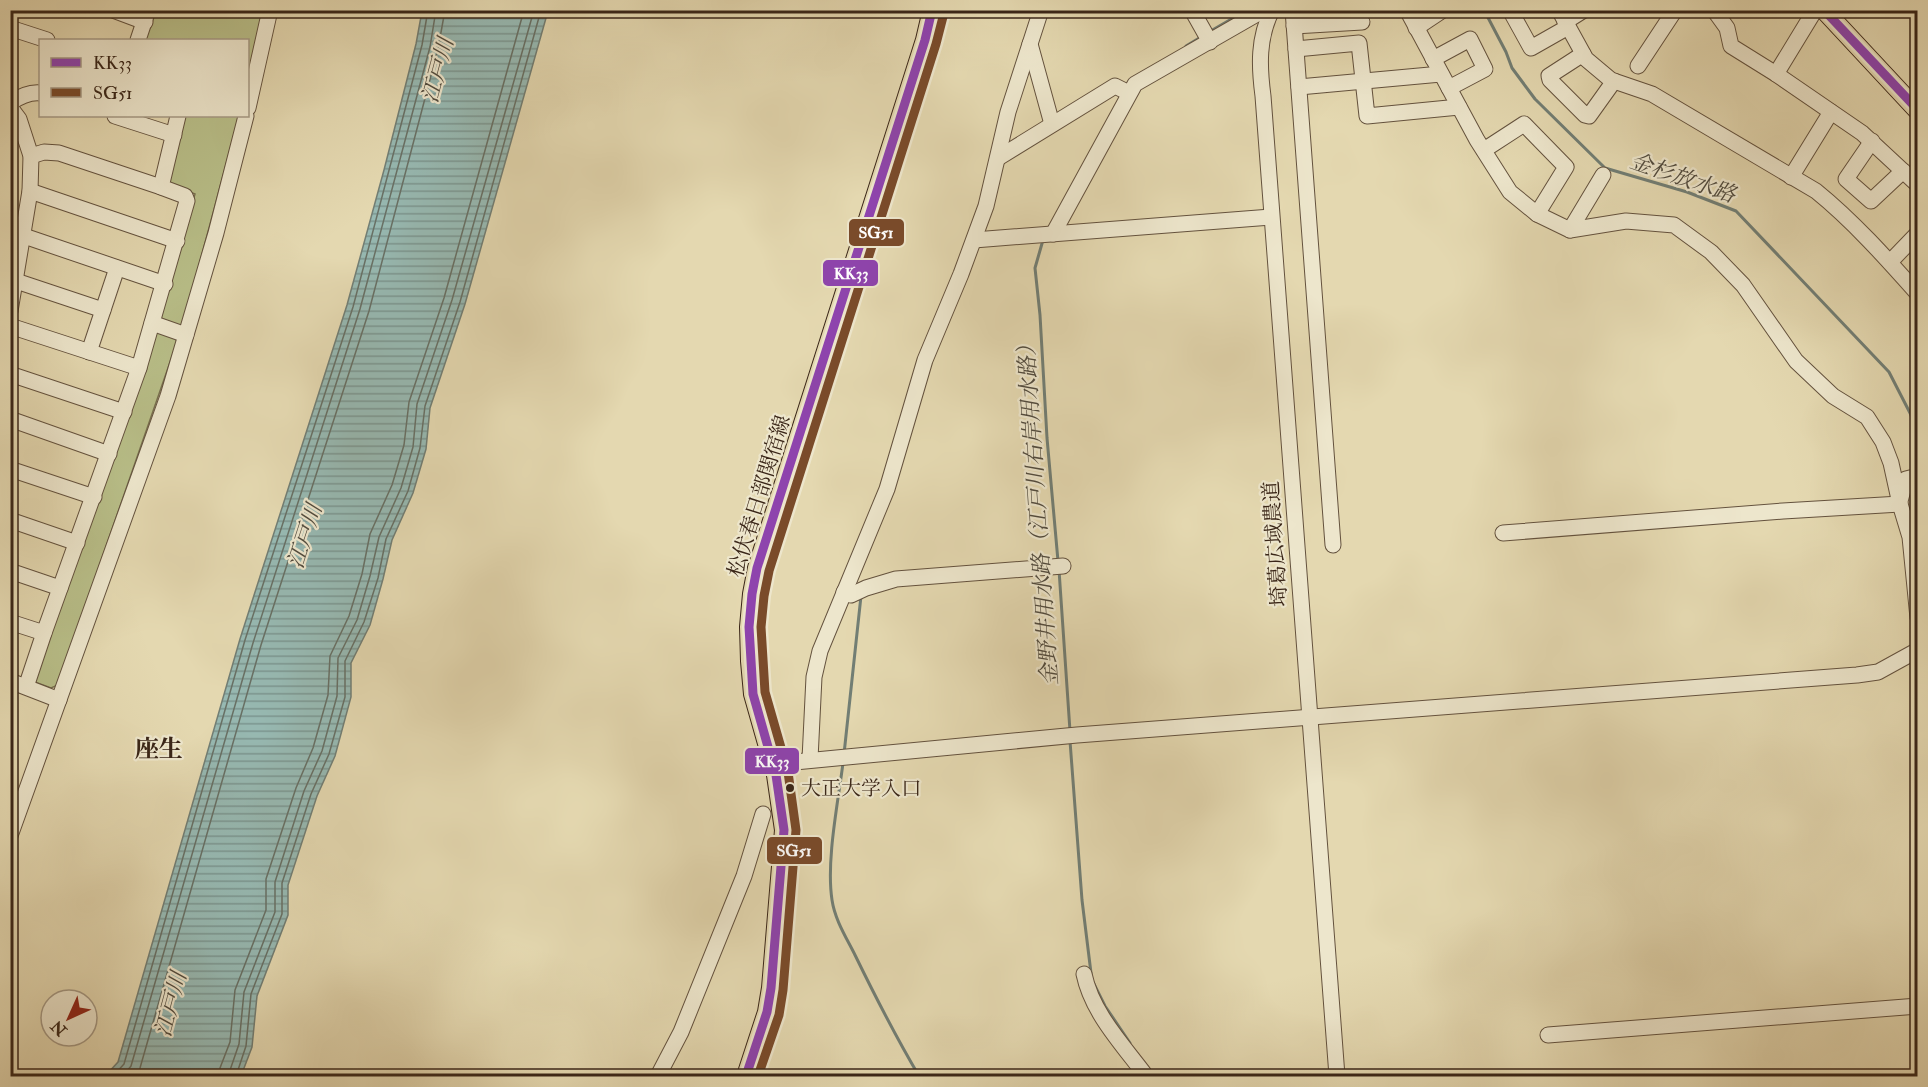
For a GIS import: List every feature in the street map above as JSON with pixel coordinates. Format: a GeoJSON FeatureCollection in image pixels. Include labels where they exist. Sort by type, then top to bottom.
{"type":"FeatureCollection","features":[{"type":"Feature","properties":{"kind":"main road","name":"松伏春日部関宿線"},"geometry":{"type":"LineString","coordinates":[[746,1077],[767,1012],[772,980],[784,830],[774,764],[753,694],[749,627],[752,594],[758,568],[918,62],[932,10]]}},
{"type":"Feature","properties":{"kind":"main road"},"geometry":{"type":"LineString","coordinates":[[1824,10],[1917,111]]}},
{"type":"Feature","properties":{"kind":"street"},"geometry":{"type":"LineString","coordinates":[[112,10],[147,16],[138,39]]}},
{"type":"Feature","properties":{"kind":"street"},"geometry":{"type":"LineString","coordinates":[[249,104],[270,10]]}},
{"type":"Feature","properties":{"kind":"street"},"geometry":{"type":"LineString","coordinates":[[810,759],[814,677],[820,651],[887,489],[925,360],[986,206],[1008,112],[1041,10]]}},
{"type":"Feature","properties":{"kind":"street"},"geometry":{"type":"LineString","coordinates":[[1192,10],[1207,37]]}},
{"type":"Feature","properties":{"kind":"street"},"geometry":{"type":"LineString","coordinates":[[1407,10],[1459,107],[1510,192],[1537,214],[1570,230],[1626,221],[1674,225],[1711,252],[1743,285],[1796,362],[1833,396],[1867,417],[1883,442],[1891,464],[1910,537],[1917,618]]}},
{"type":"Feature","properties":{"kind":"street"},"geometry":{"type":"LineString","coordinates":[[1416,28],[1443,10]]}},
{"type":"Feature","properties":{"kind":"street"},"geometry":{"type":"LineString","coordinates":[[1510,10],[1532,48],[1564,20],[1584,10]]}},
{"type":"Feature","properties":{"kind":"street"},"geometry":{"type":"LineString","coordinates":[[1638,66],[1675,10]]}},
{"type":"Feature","properties":{"kind":"street"},"geometry":{"type":"LineString","coordinates":[[1714,10],[1727,28],[1731,46],[1776,74],[1872,141],[1913,178],[1871,201],[1846,179],[1872,141]]}},
{"type":"Feature","properties":{"kind":"street"},"geometry":{"type":"LineString","coordinates":[[1776,74],[1815,10]]}},
{"type":"Feature","properties":{"kind":"street"},"geometry":{"type":"LineString","coordinates":[[1048,235],[1126,92],[1207,37],[1269,11]]}},
{"type":"Feature","properties":{"kind":"street","name":"埼葛広域農道"},"geometry":{"type":"LineString","coordinates":[[1269,11],[1259,63],[1285,381],[1336,1077]]}},
{"type":"Feature","properties":{"kind":"street"},"geometry":{"type":"LineString","coordinates":[[1333,545],[1293,18],[1362,22]]}},
{"type":"Feature","properties":{"kind":"street"},"geometry":{"type":"LineString","coordinates":[[1564,20],[1586,59],[1614,81],[1652,94],[1816,191],[1833,204],[1890,262],[1917,294]]}},
{"type":"Feature","properties":{"kind":"street"},"geometry":{"type":"LineString","coordinates":[[10,28],[44,39]]}},
{"type":"Feature","properties":{"kind":"street"},"geometry":{"type":"LineString","coordinates":[[1433,59],[1470,39],[1485,69],[1449,88]]}},
{"type":"Feature","properties":{"kind":"street"},"geometry":{"type":"LineString","coordinates":[[1296,49],[1359,43],[1367,116],[1459,107]]}},
{"type":"Feature","properties":{"kind":"street"},"geometry":{"type":"LineString","coordinates":[[1030,44],[1052,124]]}},
{"type":"Feature","properties":{"kind":"street"},"geometry":{"type":"LineString","coordinates":[[1583,54],[1550,76],[1550,80],[1585,115],[1589,116],[1614,81]]}},
{"type":"Feature","properties":{"kind":"street"},"geometry":{"type":"LineString","coordinates":[[1299,87],[1441,74]]}},
{"type":"Feature","properties":{"kind":"street"},"geometry":{"type":"LineString","coordinates":[[998,158],[1115,86],[1126,92]]}},
{"type":"Feature","properties":{"kind":"street"},"geometry":{"type":"LineString","coordinates":[[10,311],[24,236],[30,191],[31,156],[19,119],[10,105],[26,95],[39,93]]}},
{"type":"Feature","properties":{"kind":"street"},"geometry":{"type":"LineString","coordinates":[[1791,177],[1831,112]]}},
{"type":"Feature","properties":{"kind":"street"},"geometry":{"type":"LineString","coordinates":[[118,117],[174,135]]}},
{"type":"Feature","properties":{"kind":"street"},"geometry":{"type":"LineString","coordinates":[[161,187],[178,117]]}},
{"type":"Feature","properties":{"kind":"street"},"geometry":{"type":"LineString","coordinates":[[10,836],[160,417],[216,233],[246,117]]}},
{"type":"Feature","properties":{"kind":"street"},"geometry":{"type":"LineString","coordinates":[[1484,150],[1524,124],[1566,167],[1537,214]]}},
{"type":"Feature","properties":{"kind":"street"},"geometry":{"type":"LineString","coordinates":[[28,681],[139,368],[187,201],[185,196],[161,187],[59,153],[44,152],[31,156]]}},
{"type":"Feature","properties":{"kind":"street"},"geometry":{"type":"LineString","coordinates":[[1570,230],[1603,175]]}},
{"type":"Feature","properties":{"kind":"street"},"geometry":{"type":"LineString","coordinates":[[30,191],[177,241]]}},
{"type":"Feature","properties":{"kind":"street"},"geometry":{"type":"LineString","coordinates":[[974,240],[1271,217]]}},
{"type":"Feature","properties":{"kind":"street"},"geometry":{"type":"LineString","coordinates":[[1890,262],[1917,233]]}},
{"type":"Feature","properties":{"kind":"street"},"geometry":{"type":"LineString","coordinates":[[24,236],[165,284]]}},
{"type":"Feature","properties":{"kind":"street"},"geometry":{"type":"LineString","coordinates":[[89,352],[117,268]]}},
{"type":"Feature","properties":{"kind":"street"},"geometry":{"type":"LineString","coordinates":[[16,281],[103,310]]}},
{"type":"Feature","properties":{"kind":"street"},"geometry":{"type":"LineString","coordinates":[[152,323],[186,335]]}},
{"type":"Feature","properties":{"kind":"street"},"geometry":{"type":"LineString","coordinates":[[10,326],[139,368]]}},
{"type":"Feature","properties":{"kind":"street"},"geometry":{"type":"LineString","coordinates":[[10,374],[124,412]]}},
{"type":"Feature","properties":{"kind":"street"},"geometry":{"type":"LineString","coordinates":[[10,419],[109,454]]}},
{"type":"Feature","properties":{"kind":"street"},"geometry":{"type":"LineString","coordinates":[[10,469],[94,497]]}},
{"type":"Feature","properties":{"kind":"street"},"geometry":{"type":"LineString","coordinates":[[1900,504],[1906,479],[1917,476]]}},
{"type":"Feature","properties":{"kind":"street"},"geometry":{"type":"LineString","coordinates":[[1503,533],[1900,504]]}},
{"type":"Feature","properties":{"kind":"street"},"geometry":{"type":"LineString","coordinates":[[10,520],[77,543]]}},
{"type":"Feature","properties":{"kind":"street"},"geometry":{"type":"LineString","coordinates":[[844,592],[851,595],[896,579],[1059,566]]}},
{"type":"Feature","properties":{"kind":"street"},"geometry":{"type":"LineString","coordinates":[[10,571],[60,588]]}},
{"type":"Feature","properties":{"kind":"street"},"geometry":{"type":"LineString","coordinates":[[10,622],[44,633]]}},
{"type":"Feature","properties":{"kind":"street"},"geometry":{"type":"LineString","coordinates":[[774,764],[1070,736],[1857,675],[1878,672],[1917,650]]}},
{"type":"Feature","properties":{"kind":"street"},"geometry":{"type":"LineString","coordinates":[[10,681],[59,700]]}},
{"type":"Feature","properties":{"kind":"street"},"geometry":{"type":"LineString","coordinates":[[658,1077],[681,1032],[744,876],[763,814]]}},
{"type":"Feature","properties":{"kind":"street"},"geometry":{"type":"LineString","coordinates":[[1084,974],[1095,989],[1103,1018],[1146,1077]]}},
{"type":"Feature","properties":{"kind":"street"},"geometry":{"type":"LineString","coordinates":[[1548,1035],[1917,1006]]}},
{"type":"Feature","properties":{"kind":"green space"},"geometry":{"type":"Polygon","coordinates":[[[152,11],[263,11],[249,79],[249,39],[142,39],[152,11]]]}},
{"type":"Feature","properties":{"kind":"green space"},"geometry":{"type":"Polygon","coordinates":[[[184,117],[239,117],[183,325],[176,328],[158,317],[195,194],[168,184],[184,117]]]}},
{"type":"Feature","properties":{"kind":"green space"},"geometry":{"type":"Polygon","coordinates":[[[159,331],[175,337],[177,342],[58,685],[51,688],[32,681],[154,332],[159,331]]]}},
{"type":"Feature","properties":{"kind":"water","name":"江戸川"},"geometry":{"type":"Polygon","coordinates":[[[422,11],[548,11],[465,304],[430,408],[426,449],[413,493],[392,540],[370,625],[351,663],[351,697],[335,756],[317,796],[288,885],[288,915],[257,996],[252,1047],[241,1076],[107,1076],[118,1062],[240,639],[347,305],[384,170],[416,44],[422,11]]]}},
{"type":"Feature","properties":{"kind":"waterway","name":"金野井用水路（江戸川右岸用水路）"},"geometry":{"type":"LineString","coordinates":[[1209,32],[1247,10]]}},
{"type":"Feature","properties":{"kind":"waterway","name":"金杉放水路"},"geometry":{"type":"LineString","coordinates":[[1484,10],[1512,68],[1535,99],[1605,168],[1687,192],[1736,211],[1889,372],[1918,433]]}},
{"type":"Feature","properties":{"kind":"waterway","name":"金野井用水路（江戸川右岸用水路）"},"geometry":{"type":"LineString","coordinates":[[1186,46],[1201,37]]}},
{"type":"Feature","properties":{"kind":"waterway","name":"金野井用水路（江戸川右岸用水路）"},"geometry":{"type":"LineString","coordinates":[[1043,240],[1035,268],[1058,561]]}},
{"type":"Feature","properties":{"kind":"waterway","name":"金野井用水路（江戸川右岸用水路）"},"geometry":{"type":"LineString","coordinates":[[1059,570],[1070,731]]}},
{"type":"Feature","properties":{"kind":"waterway"},"geometry":{"type":"LineString","coordinates":[[844,754],[861,596]]}},
{"type":"Feature","properties":{"kind":"waterway","name":"金野井用水路（江戸川右岸用水路）"},"geometry":{"type":"LineString","coordinates":[[1070,741],[1082,900],[1091,973]]}},
{"type":"Feature","properties":{"kind":"waterway"},"geometry":{"type":"LineString","coordinates":[[843,763],[830,868],[833,907],[870,986],[919,1076]]}},
{"type":"Feature","properties":{"kind":"waterway","name":"金野井用水路（江戸川右岸用水路）"},"geometry":{"type":"LineString","coordinates":[[1093,982],[1105,1006],[1130,1043]]}},
{"type":"Feature","properties":{"kind":"transit line","name":"KK33"},"geometry":{"type":"LineString","coordinates":[[746,1076],[767,1012],[771,988],[784,830],[776,775],[753,694],[749,627],[752,594],[757,568],[925,40],[932,10]]}},
{"type":"Feature","properties":{"kind":"transit line","name":"KK33"},"geometry":{"type":"LineString","coordinates":[[1824,10],[1918,110]]}},
{"type":"Feature","properties":{"kind":"transit line","name":"SG51"},"geometry":{"type":"LineString","coordinates":[[758,1076],[779,1015],[783,990],[796,830],[788,772],[765,692],[761,627],[764,596],[769,571],[944,13]]}},
{"type":"Feature","properties":{"kind":"place","name":"大正大学入口"},"geometry":{"type":"Point","coordinates":[790,788]}},
{"type":"Feature","properties":{"kind":"district","name":"座生"},"geometry":{"type":"Point","coordinates":[159,749]}}]}
